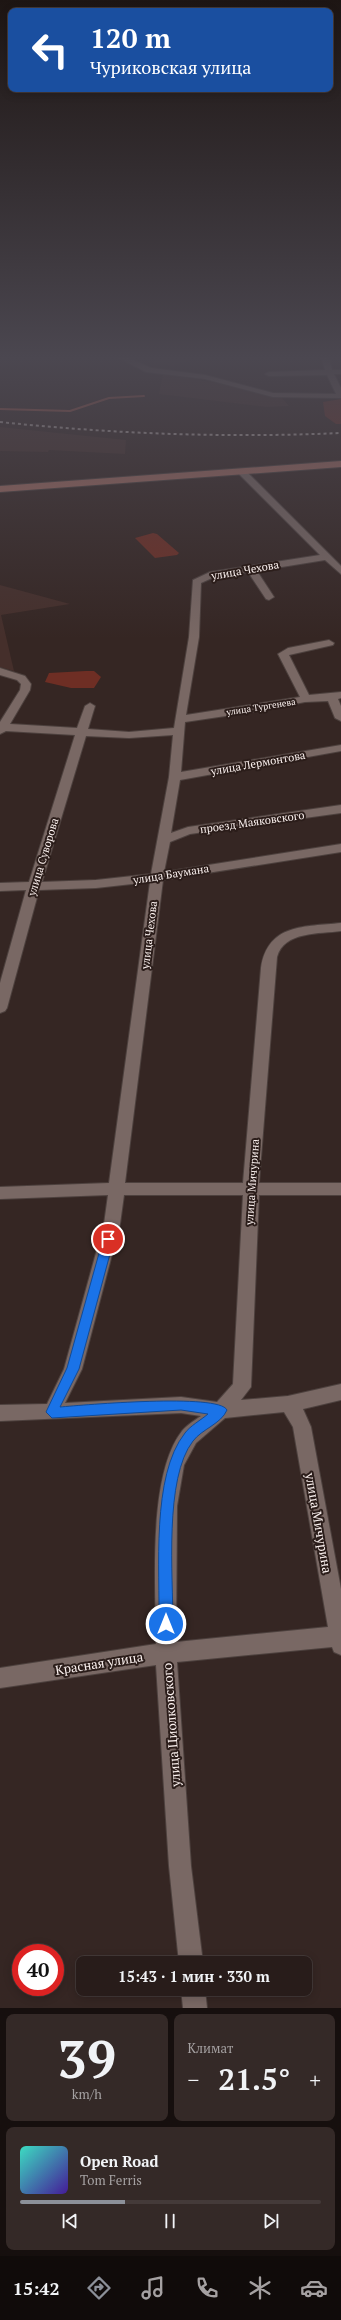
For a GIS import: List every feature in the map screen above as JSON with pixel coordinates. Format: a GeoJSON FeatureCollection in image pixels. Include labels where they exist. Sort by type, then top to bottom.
{"type":"FeatureCollection","features":[{"type":"Feature","properties":{"kind":"main road"},"geometry":{"type":"LineString","coordinates":[[0,489],[341,464]]}},
{"type":"Feature","properties":{"kind":"street"},"geometry":{"type":"LineString","coordinates":[[242,472],[268,500],[341,571]]}},
{"type":"Feature","properties":{"kind":"street","name":"улица Чехова"},"geometry":{"type":"LineString","coordinates":[[52,1412],[73,1369],[112,1224],[157,877],[175,777],[180,725],[194,637],[196,582],[210,575],[326,557]]}},
{"type":"Feature","properties":{"kind":"street"},"geometry":{"type":"LineString","coordinates":[[251,569],[269,597]]}},
{"type":"Feature","properties":{"kind":"street"},"geometry":{"type":"LineString","coordinates":[[306,699],[283,654],[292,650],[329,643]]}},
{"type":"Feature","properties":{"kind":"street"},"geometry":{"type":"LineString","coordinates":[[0,671],[21,678],[26,684],[25,690],[2,729]]}},
{"type":"Feature","properties":{"kind":"street"},"geometry":{"type":"LineString","coordinates":[[336,696],[341,718]]}},
{"type":"Feature","properties":{"kind":"street","name":"улица Тургенева"},"geometry":{"type":"LineString","coordinates":[[2,729],[82,734],[129,735],[285,705],[306,699],[336,696]]}},
{"type":"Feature","properties":{"kind":"street","name":"улица Суворова"},"geometry":{"type":"LineString","coordinates":[[0,1008],[34,886],[90,706]]}},
{"type":"Feature","properties":{"kind":"street","name":"улица Лермонтова"},"geometry":{"type":"LineString","coordinates":[[175,777],[341,748]]}},
{"type":"Feature","properties":{"kind":"street","name":"проезд Маяковского"},"geometry":{"type":"LineString","coordinates":[[165,839],[188,831],[341,809]]}},
{"type":"Feature","properties":{"kind":"street","name":"улица Баумана"},"geometry":{"type":"LineString","coordinates":[[0,887],[96,884],[157,877],[341,848]]}},
{"type":"Feature","properties":{"kind":"street","name":"улица Мичурина"},"geometry":{"type":"LineString","coordinates":[[221,1410],[242,1387],[251,1188],[268,968],[273,948],[279,940],[292,934],[341,927]]}},
{"type":"Feature","properties":{"kind":"street"},"geometry":{"type":"LineString","coordinates":[[0,1193],[116,1189],[341,1189]]}},
{"type":"Feature","properties":{"kind":"street"},"geometry":{"type":"LineString","coordinates":[[0,1413],[52,1412],[181,1405],[221,1410],[288,1404],[341,1392]]}},
{"type":"Feature","properties":{"kind":"street","name":"улица Мичурина"},"geometry":{"type":"LineString","coordinates":[[288,1404],[295,1412],[302,1427],[340,1640]]}},
{"type":"Feature","properties":{"kind":"street","name":"улица Циолковского"},"geometry":{"type":"LineString","coordinates":[[190,1956],[180,1866],[166,1653],[167,1506],[175,1464],[189,1437],[221,1410]]}},
{"type":"Feature","properties":{"kind":"street","name":"Красная улица"},"geometry":{"type":"LineString","coordinates":[[0,1678],[166,1653],[340,1640]]}},
{"type":"Feature","properties":{"kind":"street"},"geometry":{"type":"LineString","coordinates":[[194,1996],[195,2008]]}},
{"type":"Feature","properties":{"kind":"shaded area"},"geometry":{"type":"Polygon","coordinates":[[[0,451],[49,451],[48,452],[0,451]]]}},
{"type":"Feature","properties":{"kind":"shaded area"},"geometry":{"type":"Polygon","coordinates":[[[62,451],[125,451],[125,454],[62,451]]]}},
{"type":"Feature","properties":{"kind":"shaded area"},"geometry":{"type":"Polygon","coordinates":[[[153,533],[157,534],[179,553],[177,555],[155,558],[135,538],[153,533]]]}},
{"type":"Feature","properties":{"kind":"shaded area"},"geometry":{"type":"Polygon","coordinates":[[[0,585],[70,604],[1,615],[14,671],[0,667],[0,585]]]}},
{"type":"Feature","properties":{"kind":"shaded area"},"geometry":{"type":"Polygon","coordinates":[[[94,671],[101,677],[94,688],[71,688],[45,682],[49,673],[94,671]]]}},
{"type":"Feature","properties":{"kind":"route"},"geometry":{"type":"LineString","coordinates":[[108,1239],[73,1369],[52,1412],[181,1405],[221,1410],[189,1437],[175,1464],[167,1506],[166,1624]]}}]}
